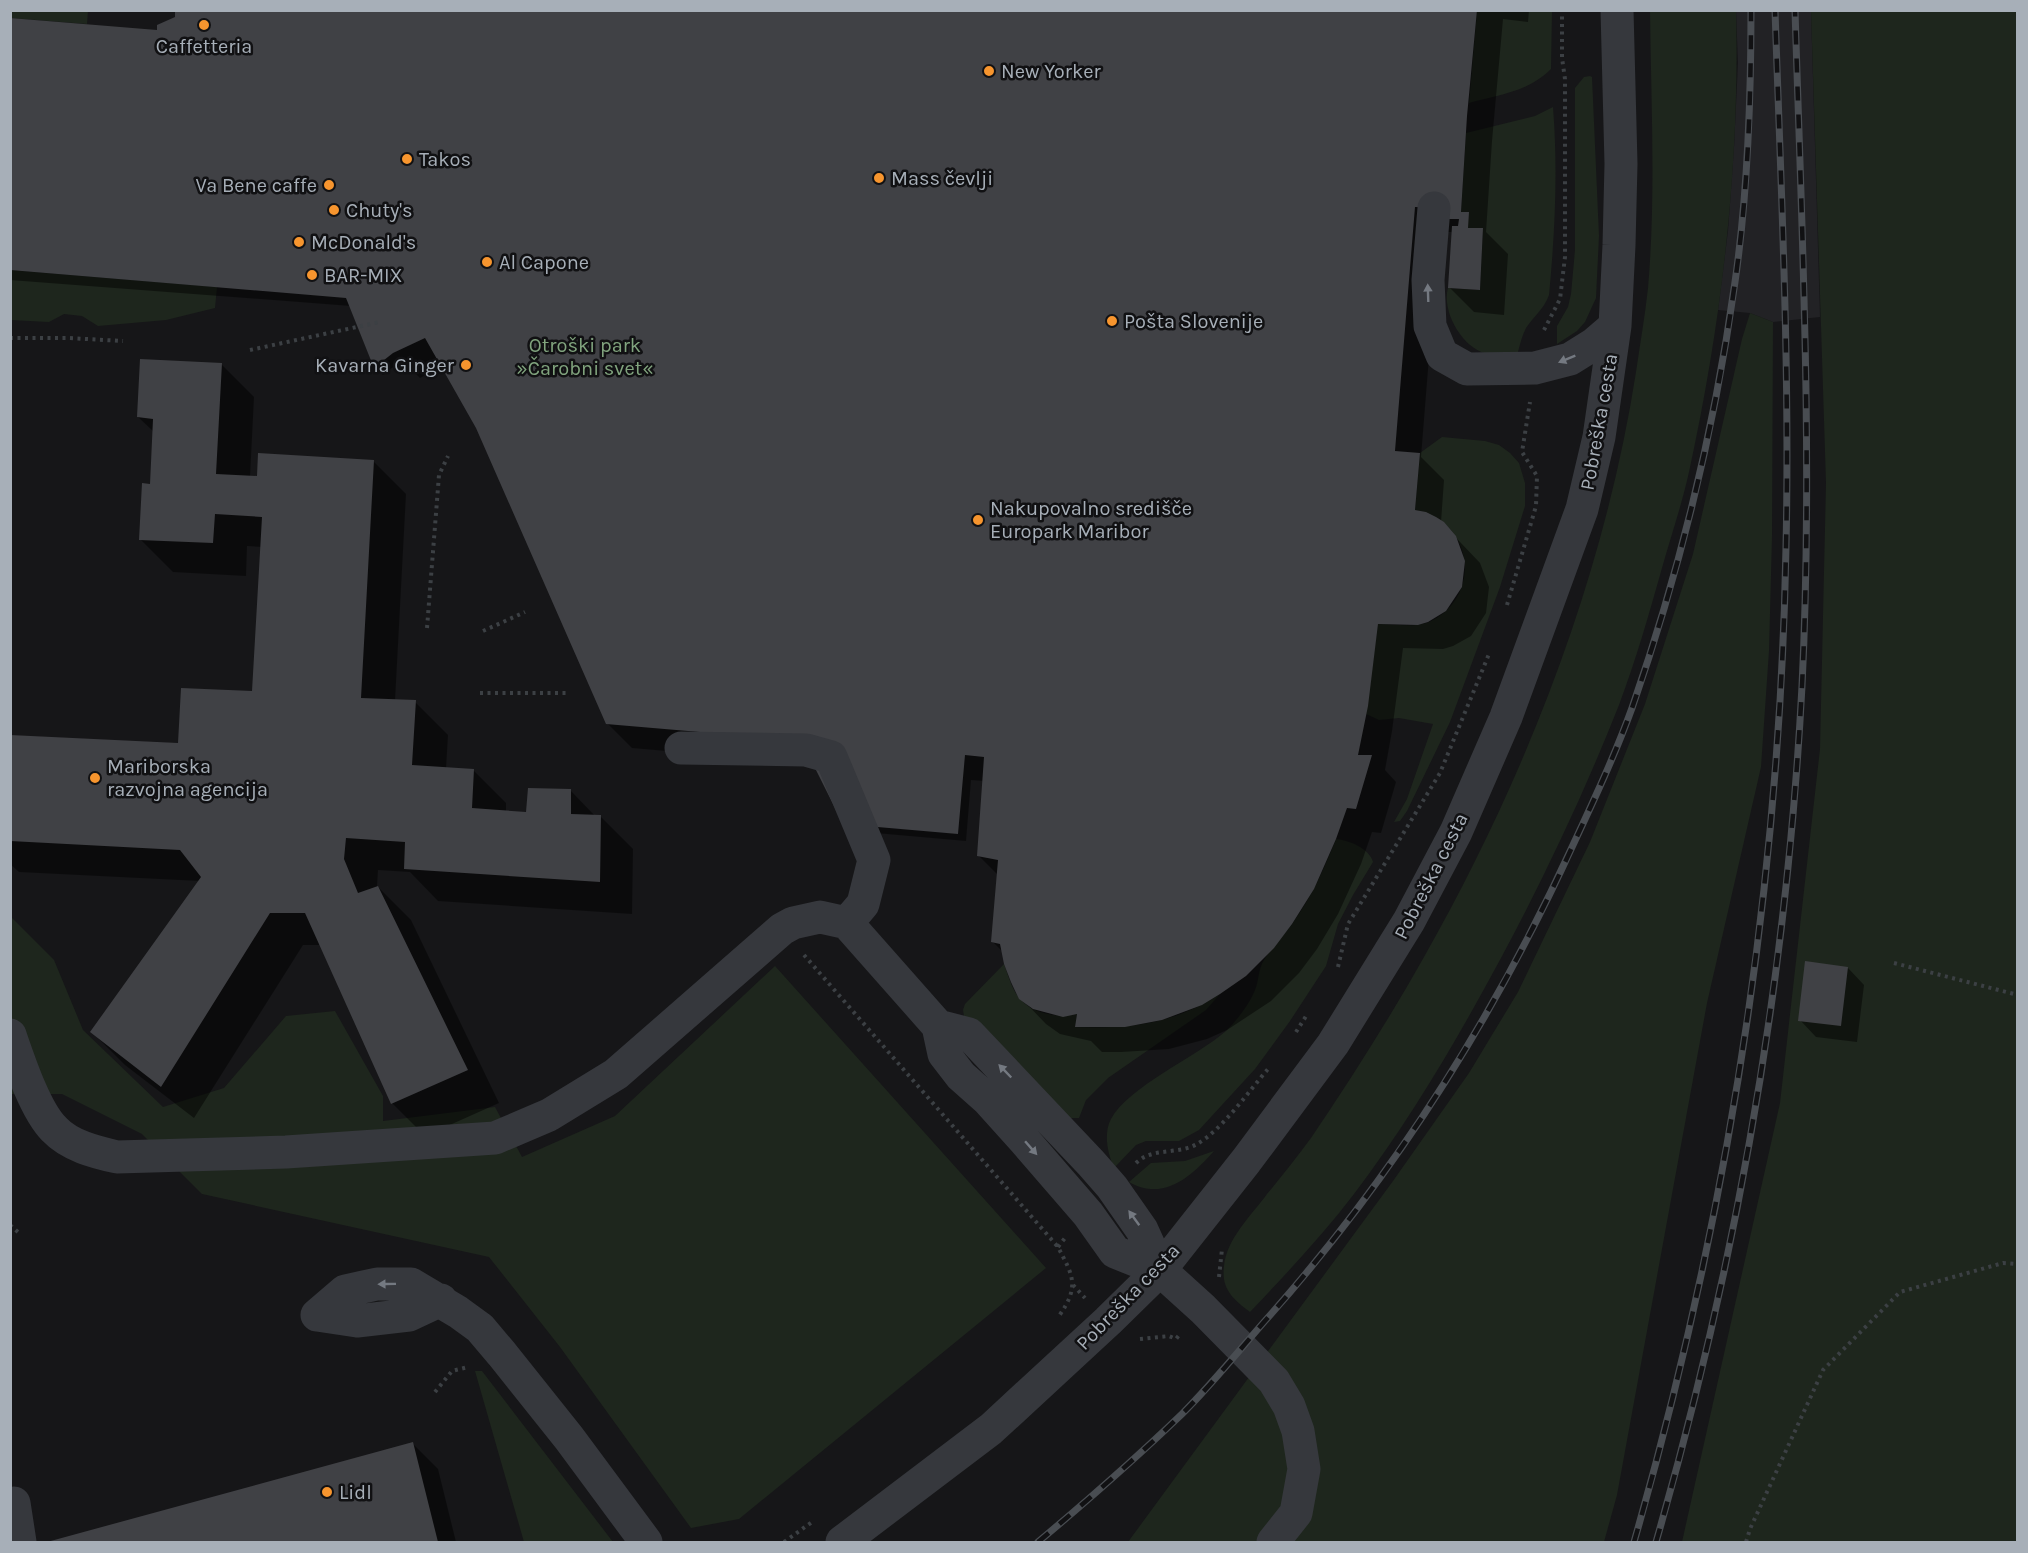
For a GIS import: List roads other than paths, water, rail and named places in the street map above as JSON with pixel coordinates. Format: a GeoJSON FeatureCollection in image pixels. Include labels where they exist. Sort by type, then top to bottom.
{"type":"FeatureCollection","features":[{"type":"Feature","properties":{"kind":"street","name":"Pobreška cesta"},"geometry":{"type":"LineString","coordinates":[[842,1542],[991,1429],[1160,1270],[1334,1044],[1409,921],[1456,832],[1506,717],[1582,509],[1599,437],[1615,326],[1621,164],[1617,10]]}},
{"type":"Feature","properties":{"kind":"street"},"geometry":{"type":"LineString","coordinates":[[1434,208],[1428,280],[1430,326],[1442,355],[1467,369],[1535,368],[1570,359],[1594,344],[1615,326]]}},
{"type":"Feature","properties":{"kind":"street"},"geometry":{"type":"LineString","coordinates":[[681,748],[806,750],[831,757],[874,860],[863,904],[847,923]]}},
{"type":"Feature","properties":{"kind":"street"},"geometry":{"type":"LineString","coordinates":[[10,1035],[35,1099],[53,1129],[81,1147],[97,1153],[117,1156],[286,1152],[495,1138],[549,1115],[616,1074],[782,929],[793,922],[820,916],[847,923],[938,1026],[969,1034],[1090,1163],[1112,1187],[1142,1230],[1160,1270],[1203,1309],[1275,1381],[1289,1406],[1298,1431],[1304,1469],[1296,1513],[1273,1542]]}},
{"type":"Feature","properties":{"kind":"street"},"geometry":{"type":"LineString","coordinates":[[441,1300],[480,1328],[569,1438],[646,1542]]}},
{"type":"Feature","properties":{"kind":"street"},"geometry":{"type":"LineString","coordinates":[[14,1503],[20,1542]]}},
{"type":"Feature","properties":{"kind":"railway"},"geometry":{"type":"LineString","coordinates":[[1038,1542],[1129,1463],[1193,1403],[1310,1268],[1355,1212],[1397,1154],[1474,1035],[1509,973],[1581,828],[1619,743],[1666,604],[1706,444],[1727,336],[1743,214],[1749,112],[1751,10]]}},
{"type":"Feature","properties":{"kind":"railway"},"geometry":{"type":"LineString","coordinates":[[1634,1542],[1667,1420],[1696,1298],[1721,1174],[1743,1049],[1760,924],[1773,799],[1782,673],[1787,480],[1784,278],[1775,10]]}},
{"type":"Feature","properties":{"kind":"railway"},"geometry":{"type":"LineString","coordinates":[[1656,1542],[1685,1438],[1733,1226],[1770,1011],[1795,794],[1802,686],[1807,517],[1805,348],[1795,10]]}},
{"type":"Feature","properties":{"kind":"place","name":"Caffetteria"},"geometry":{"type":"Point","coordinates":[204,25]}},
{"type":"Feature","properties":{"kind":"place","name":"New Yorker"},"geometry":{"type":"Point","coordinates":[989,71]}},
{"type":"Feature","properties":{"kind":"place","name":"Takos"},"geometry":{"type":"Point","coordinates":[407,159]}},
{"type":"Feature","properties":{"kind":"place","name":"Mass čevlji"},"geometry":{"type":"Point","coordinates":[879,178]}},
{"type":"Feature","properties":{"kind":"place","name":"Va Bene caffe"},"geometry":{"type":"Point","coordinates":[329,185]}},
{"type":"Feature","properties":{"kind":"place","name":"Chuty's"},"geometry":{"type":"Point","coordinates":[334,210]}},
{"type":"Feature","properties":{"kind":"place","name":"McDonald's"},"geometry":{"type":"Point","coordinates":[299,242]}},
{"type":"Feature","properties":{"kind":"place","name":"Al Capone"},"geometry":{"type":"Point","coordinates":[487,262]}},
{"type":"Feature","properties":{"kind":"place","name":"BAR-MIX"},"geometry":{"type":"Point","coordinates":[312,275]}},
{"type":"Feature","properties":{"kind":"place","name":"Pošta Slovenije"},"geometry":{"type":"Point","coordinates":[1112,321]}},
{"type":"Feature","properties":{"kind":"place","name":"Kavarna Ginger"},"geometry":{"type":"Point","coordinates":[466,365]}},
{"type":"Feature","properties":{"kind":"place","name":"Nakupovalno središče Europark Maribor"},"geometry":{"type":"Point","coordinates":[978,520]}},
{"type":"Feature","properties":{"kind":"place","name":"Mariborska razvojna agencija"},"geometry":{"type":"Point","coordinates":[95,778]}},
{"type":"Feature","properties":{"kind":"place","name":"Lidl"},"geometry":{"type":"Point","coordinates":[327,1492]}},
{"type":"Feature","properties":{"kind":"park label","name":"Otroški park »Čarobni svet«"},"geometry":{"type":"Point","coordinates":[585,356]}}]}
